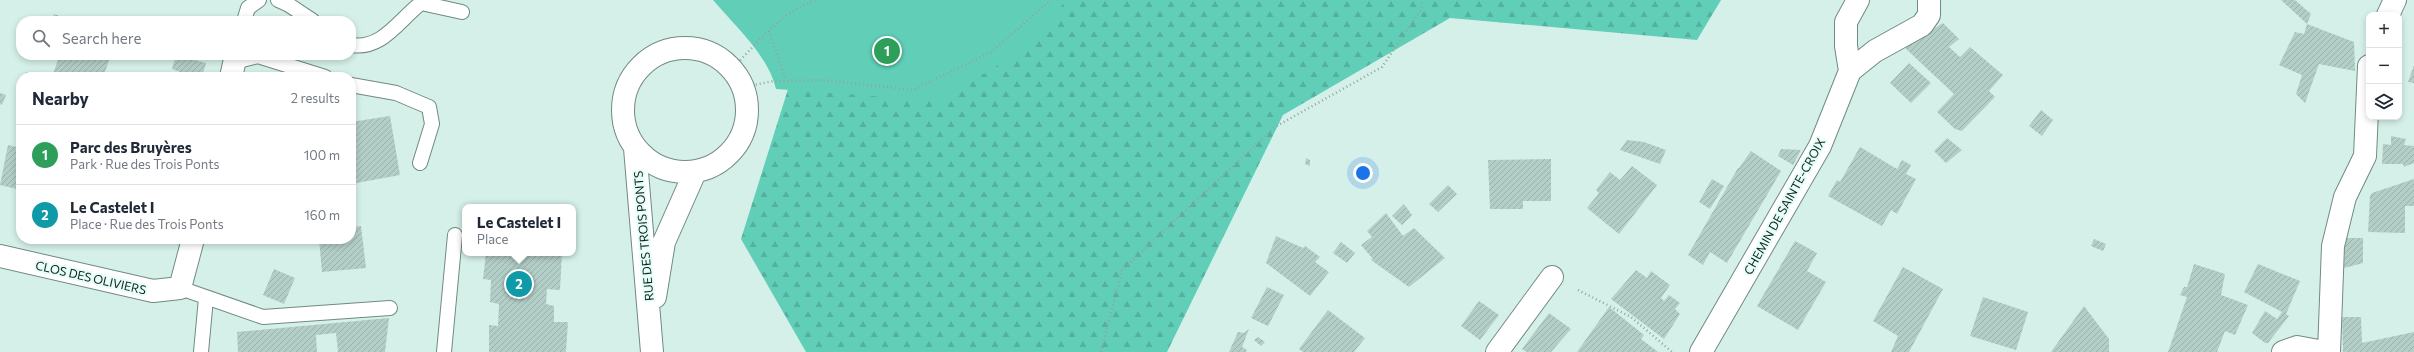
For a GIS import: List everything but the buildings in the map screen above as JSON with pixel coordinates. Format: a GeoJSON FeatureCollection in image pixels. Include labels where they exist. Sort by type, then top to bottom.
{"type":"FeatureCollection","features":[{"type":"Feature","properties":{"kind":"street"},"geometry":{"type":"LineString","coordinates":[[1850,71],[1846,46],[1846,22],[1858,0]]}},
{"type":"Feature","properties":{"kind":"street","name":"CHEMIN DE SAINTE-CROIX"},"geometry":{"type":"LineString","coordinates":[[1701,352],[1820,146],[1850,71],[1875,51],[1922,25],[1929,15],[1929,0]]}},
{"type":"Feature","properties":{"kind":"street"},"geometry":{"type":"LineString","coordinates":[[2390,12],[2396,0]]}},
{"type":"Feature","properties":{"kind":"street","name":"RUE DES TROIS PONTS"},"geometry":{"type":"LineString","coordinates":[[685,47],[713,54],[732,69],[744,87],[748,101],[746,125],[734,150],[716,163],[695,172],[684,173],[658,167],[635,148],[626,132],[623,106],[630,81],[643,64],[665,51],[685,47]]}},
{"type":"Feature","properties":{"kind":"street"},"geometry":{"type":"LineString","coordinates":[[2329,352],[2334,246],[2345,197],[2365,156],[2368,84]]}},
{"type":"Feature","properties":{"kind":"street","name":"RUE DES TROIS PONTS"},"geometry":{"type":"LineString","coordinates":[[635,148],[652,352]]}},
{"type":"Feature","properties":{"kind":"street","name":"RUE DES TROIS PONTS"},"geometry":{"type":"LineString","coordinates":[[650,324],[664,242],[695,172]]}},
{"type":"Feature","properties":{"kind":"street"},"geometry":{"type":"LineString","coordinates":[[180,288],[192,244]]}},
{"type":"Feature","properties":{"kind":"street","name":"CLOS DES OLIVIERS"},"geometry":{"type":"LineString","coordinates":[[0,256],[153,291],[180,288]]}},
{"type":"Feature","properties":{"kind":"street"},"geometry":{"type":"LineString","coordinates":[[1498,352],[1552,277]]}},
{"type":"Feature","properties":{"kind":"street"},"geometry":{"type":"LineString","coordinates":[[2283,352],[2297,347],[2324,352]]}},
{"type":"Feature","properties":{"kind":"lane"},"geometry":{"type":"LineString","coordinates":[[246,16],[248,8],[259,0]]}},
{"type":"Feature","properties":{"kind":"lane"},"geometry":{"type":"LineString","coordinates":[[278,0],[289,4],[306,16]]}},
{"type":"Feature","properties":{"kind":"lane"},"geometry":{"type":"LineString","coordinates":[[356,46],[361,46],[380,42],[405,16],[421,4],[462,12]]}},
{"type":"Feature","properties":{"kind":"lane"},"geometry":{"type":"LineString","coordinates":[[234,65],[247,60]]}},
{"type":"Feature","properties":{"kind":"lane"},"geometry":{"type":"LineString","coordinates":[[271,60],[309,72]]}},
{"type":"Feature","properties":{"kind":"lane"},"geometry":{"type":"LineString","coordinates":[[356,86],[396,94],[429,107],[432,124],[420,163]]}},
{"type":"Feature","properties":{"kind":"lane"},"geometry":{"type":"LineString","coordinates":[[444,352],[455,235]]}},
{"type":"Feature","properties":{"kind":"lane"},"geometry":{"type":"LineString","coordinates":[[180,288],[263,317],[390,308]]}},
{"type":"Feature","properties":{"kind":"lane"},"geometry":{"type":"LineString","coordinates":[[201,352],[206,298]]}},
{"type":"Feature","properties":{"kind":"path"},"geometry":{"type":"LineString","coordinates":[[732,69],[783,18],[805,4],[816,0]]}},
{"type":"Feature","properties":{"kind":"path"},"geometry":{"type":"LineString","coordinates":[[744,87],[786,80],[823,80],[913,90],[991,52],[1051,0]]}},
{"type":"Feature","properties":{"kind":"path"},"geometry":{"type":"LineString","coordinates":[[1101,352],[1122,270],[1275,127],[1382,68],[1420,11],[1423,0]]}},
{"type":"Feature","properties":{"kind":"path"},"geometry":{"type":"LineString","coordinates":[[769,31],[786,80]]}},
{"type":"Feature","properties":{"kind":"path"},"geometry":{"type":"LineString","coordinates":[[1552,277],[1631,317],[1672,352]]}},
{"type":"Feature","properties":{"kind":"green space"},"geometry":{"type":"Polygon","coordinates":[[[713,0],[1064,0],[1059,13],[1011,57],[940,101],[776,89],[766,64],[750,42],[713,0]]]}},
{"type":"Feature","properties":{"kind":"green space"},"geometry":{"type":"Polygon","coordinates":[[[816,0],[1721,0],[1697,40],[1450,18],[1283,115],[1167,352],[806,352],[741,239],[816,0]]]}},
{"type":"Feature","properties":{"kind":"place","name":"Parc des Bruyères"},"geometry":{"type":"Point","coordinates":[887,51]}},
{"type":"Feature","properties":{"kind":"place","name":"Le Castelet I"},"geometry":{"type":"Point","coordinates":[519,284]}}]}
